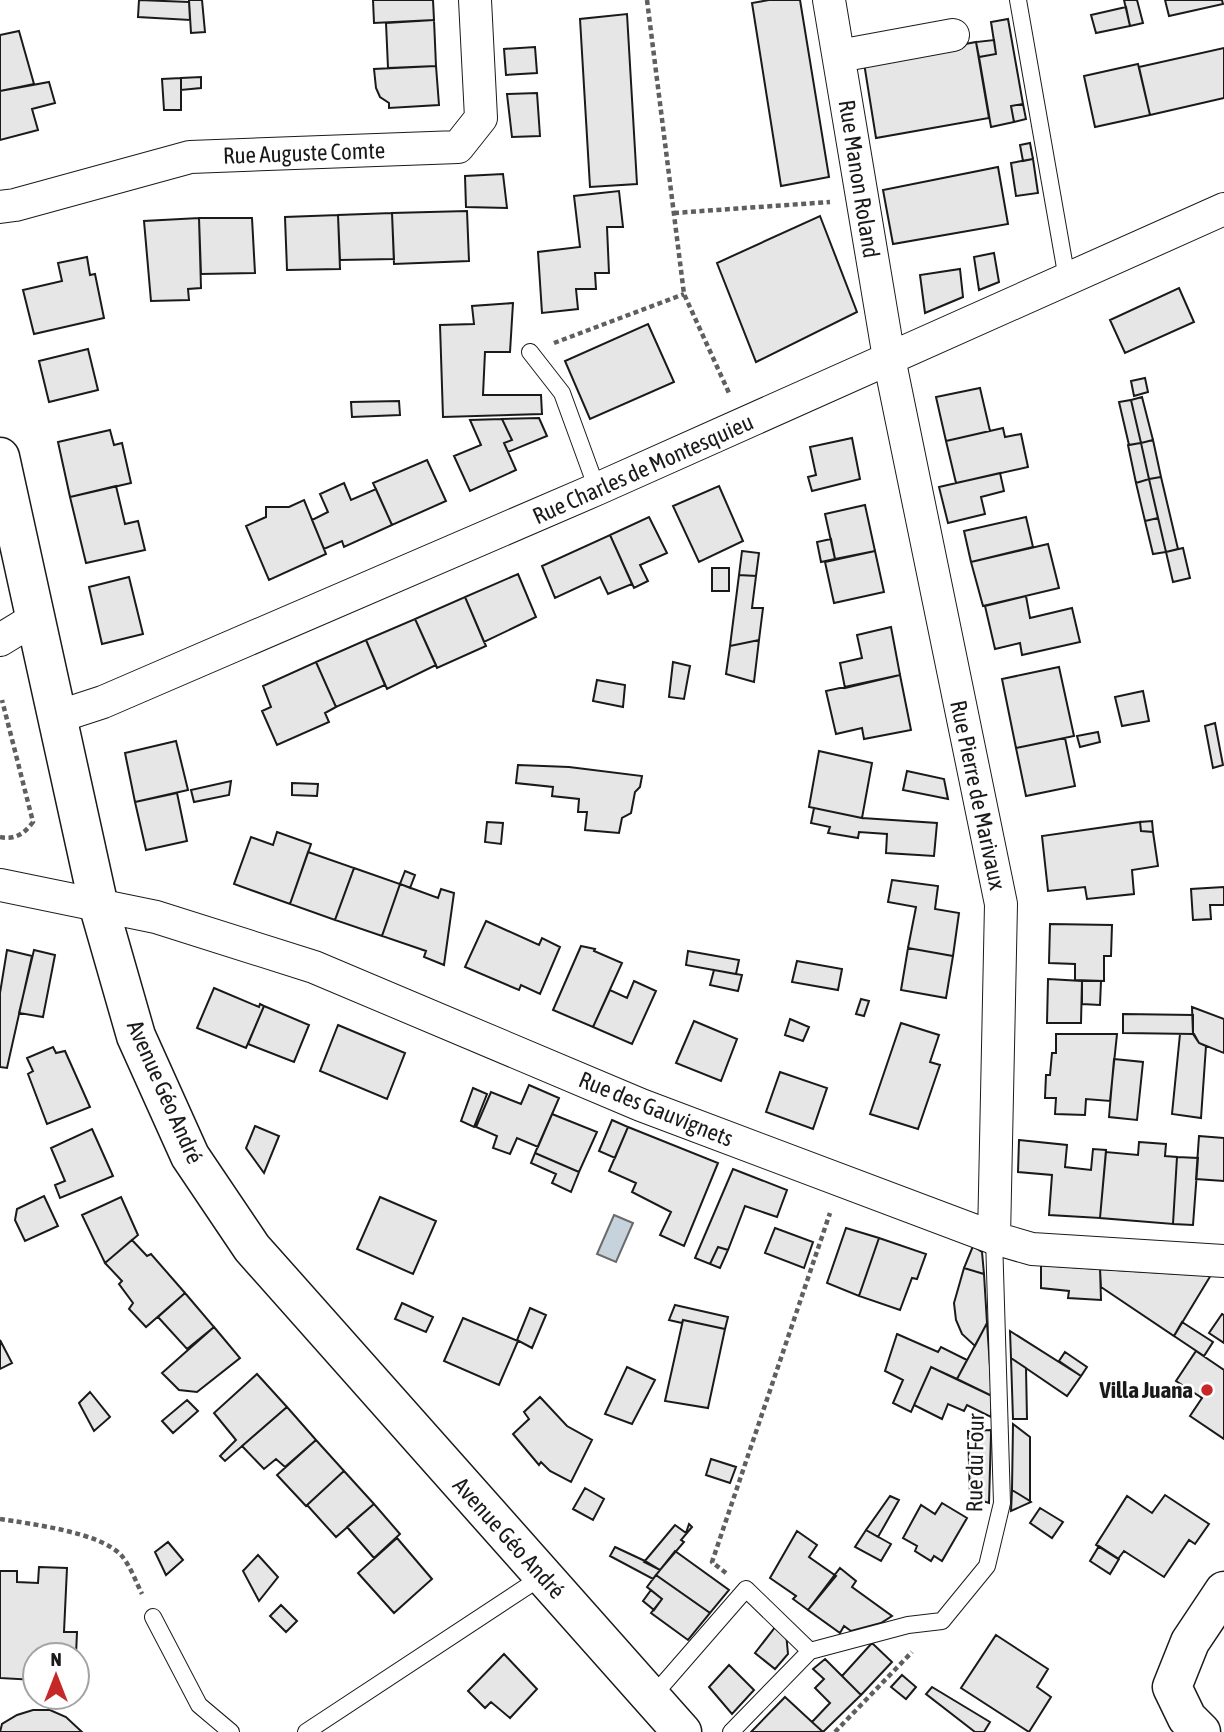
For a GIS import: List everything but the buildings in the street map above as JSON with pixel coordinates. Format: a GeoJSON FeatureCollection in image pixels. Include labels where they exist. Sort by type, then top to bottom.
{"type":"FeatureCollection","features":[{"type":"Feature","properties":{"kind":"main road","name":"Avenue Géo André"},"geometry":{"type":"LineString","coordinates":[[0,457],[99,907],[136,1036],[190,1156],[252,1248],[682,1732]]}},
{"type":"Feature","properties":{"kind":"main road"},"geometry":{"type":"LineString","coordinates":[[1201,1732],[1187,1718],[1172,1687],[1190,1642],[1224,1591]]}},
{"type":"Feature","properties":{"kind":"street","name":"Rue Auguste Comte"},"geometry":{"type":"LineString","coordinates":[[0,207],[190,157],[458,148],[481,118],[475,0]]}},
{"type":"Feature","properties":{"kind":"street","name":"Rue Manon Roland"},"geometry":{"type":"LineString","coordinates":[[829,0],[889,358]]}},
{"type":"Feature","properties":{"kind":"street"},"geometry":{"type":"LineString","coordinates":[[839,55],[953,35]]}},
{"type":"Feature","properties":{"kind":"street","name":"Rue Charles de Montesquieu"},"geometry":{"type":"LineString","coordinates":[[57,717],[96,705],[597,489],[1224,209]]}},
{"type":"Feature","properties":{"kind":"street","name":"Rue Pierre de Marivaux"},"geometry":{"type":"LineString","coordinates":[[889,358],[1001,904],[994,1238]]}},
{"type":"Feature","properties":{"kind":"street"},"geometry":{"type":"LineString","coordinates":[[0,639],[36,618]]}},
{"type":"Feature","properties":{"kind":"street","name":"Rue des Gauvignets"},"geometry":{"type":"LineString","coordinates":[[0,885],[156,917],[314,967],[641,1105],[994,1238],[1032,1249],[1224,1261]]}},
{"type":"Feature","properties":{"kind":"lane"},"geometry":{"type":"LineString","coordinates":[[1017,0],[1068,279]]}},
{"type":"Feature","properties":{"kind":"lane"},"geometry":{"type":"LineString","coordinates":[[530,352],[562,393],[597,489]]}},
{"type":"Feature","properties":{"kind":"lane","name":"Rue du Four"},"geometry":{"type":"LineString","coordinates":[[942,1621],[987,1566],[1002,1503],[994,1238]]}},
{"type":"Feature","properties":{"kind":"lane"},"geometry":{"type":"LineString","coordinates":[[306,1732],[543,1576]]}},
{"type":"Feature","properties":{"kind":"lane"},"geometry":{"type":"LineString","coordinates":[[651,1697],[746,1589],[810,1651]]}},
{"type":"Feature","properties":{"kind":"lane"},"geometry":{"type":"LineString","coordinates":[[153,1617],[198,1705],[231,1732]]}},
{"type":"Feature","properties":{"kind":"lane"},"geometry":{"type":"LineString","coordinates":[[731,1732],[810,1651],[908,1625],[942,1621]]}},
{"type":"Feature","properties":{"kind":"path"},"geometry":{"type":"LineString","coordinates":[[647,0],[684,294],[734,404]]}},
{"type":"Feature","properties":{"kind":"path"},"geometry":{"type":"LineString","coordinates":[[674,213],[862,198]]}},
{"type":"Feature","properties":{"kind":"path"},"geometry":{"type":"LineString","coordinates":[[530,352],[684,294]]}},
{"type":"Feature","properties":{"kind":"path"},"geometry":{"type":"LineString","coordinates":[[0,702],[2,700],[33,822],[24,834],[7,839],[0,838]]}},
{"type":"Feature","properties":{"kind":"path"},"geometry":{"type":"LineString","coordinates":[[746,1589],[712,1562],[841,1181]]}},
{"type":"Feature","properties":{"kind":"path"},"geometry":{"type":"LineString","coordinates":[[0,1519],[34,1524],[99,1540],[121,1555],[153,1617]]}},
{"type":"Feature","properties":{"kind":"path"},"geometry":{"type":"LineString","coordinates":[[835,1732],[942,1621]]}},
{"type":"Feature","properties":{"kind":"shaded area"},"geometry":{"type":"Polygon","coordinates":[[[614,1215],[633,1223],[616,1262],[597,1254],[614,1215]]]}},
{"type":"Feature","properties":{"kind":"place","name":"Villa Juana"},"geometry":{"type":"Point","coordinates":[1207,1390]}}]}
